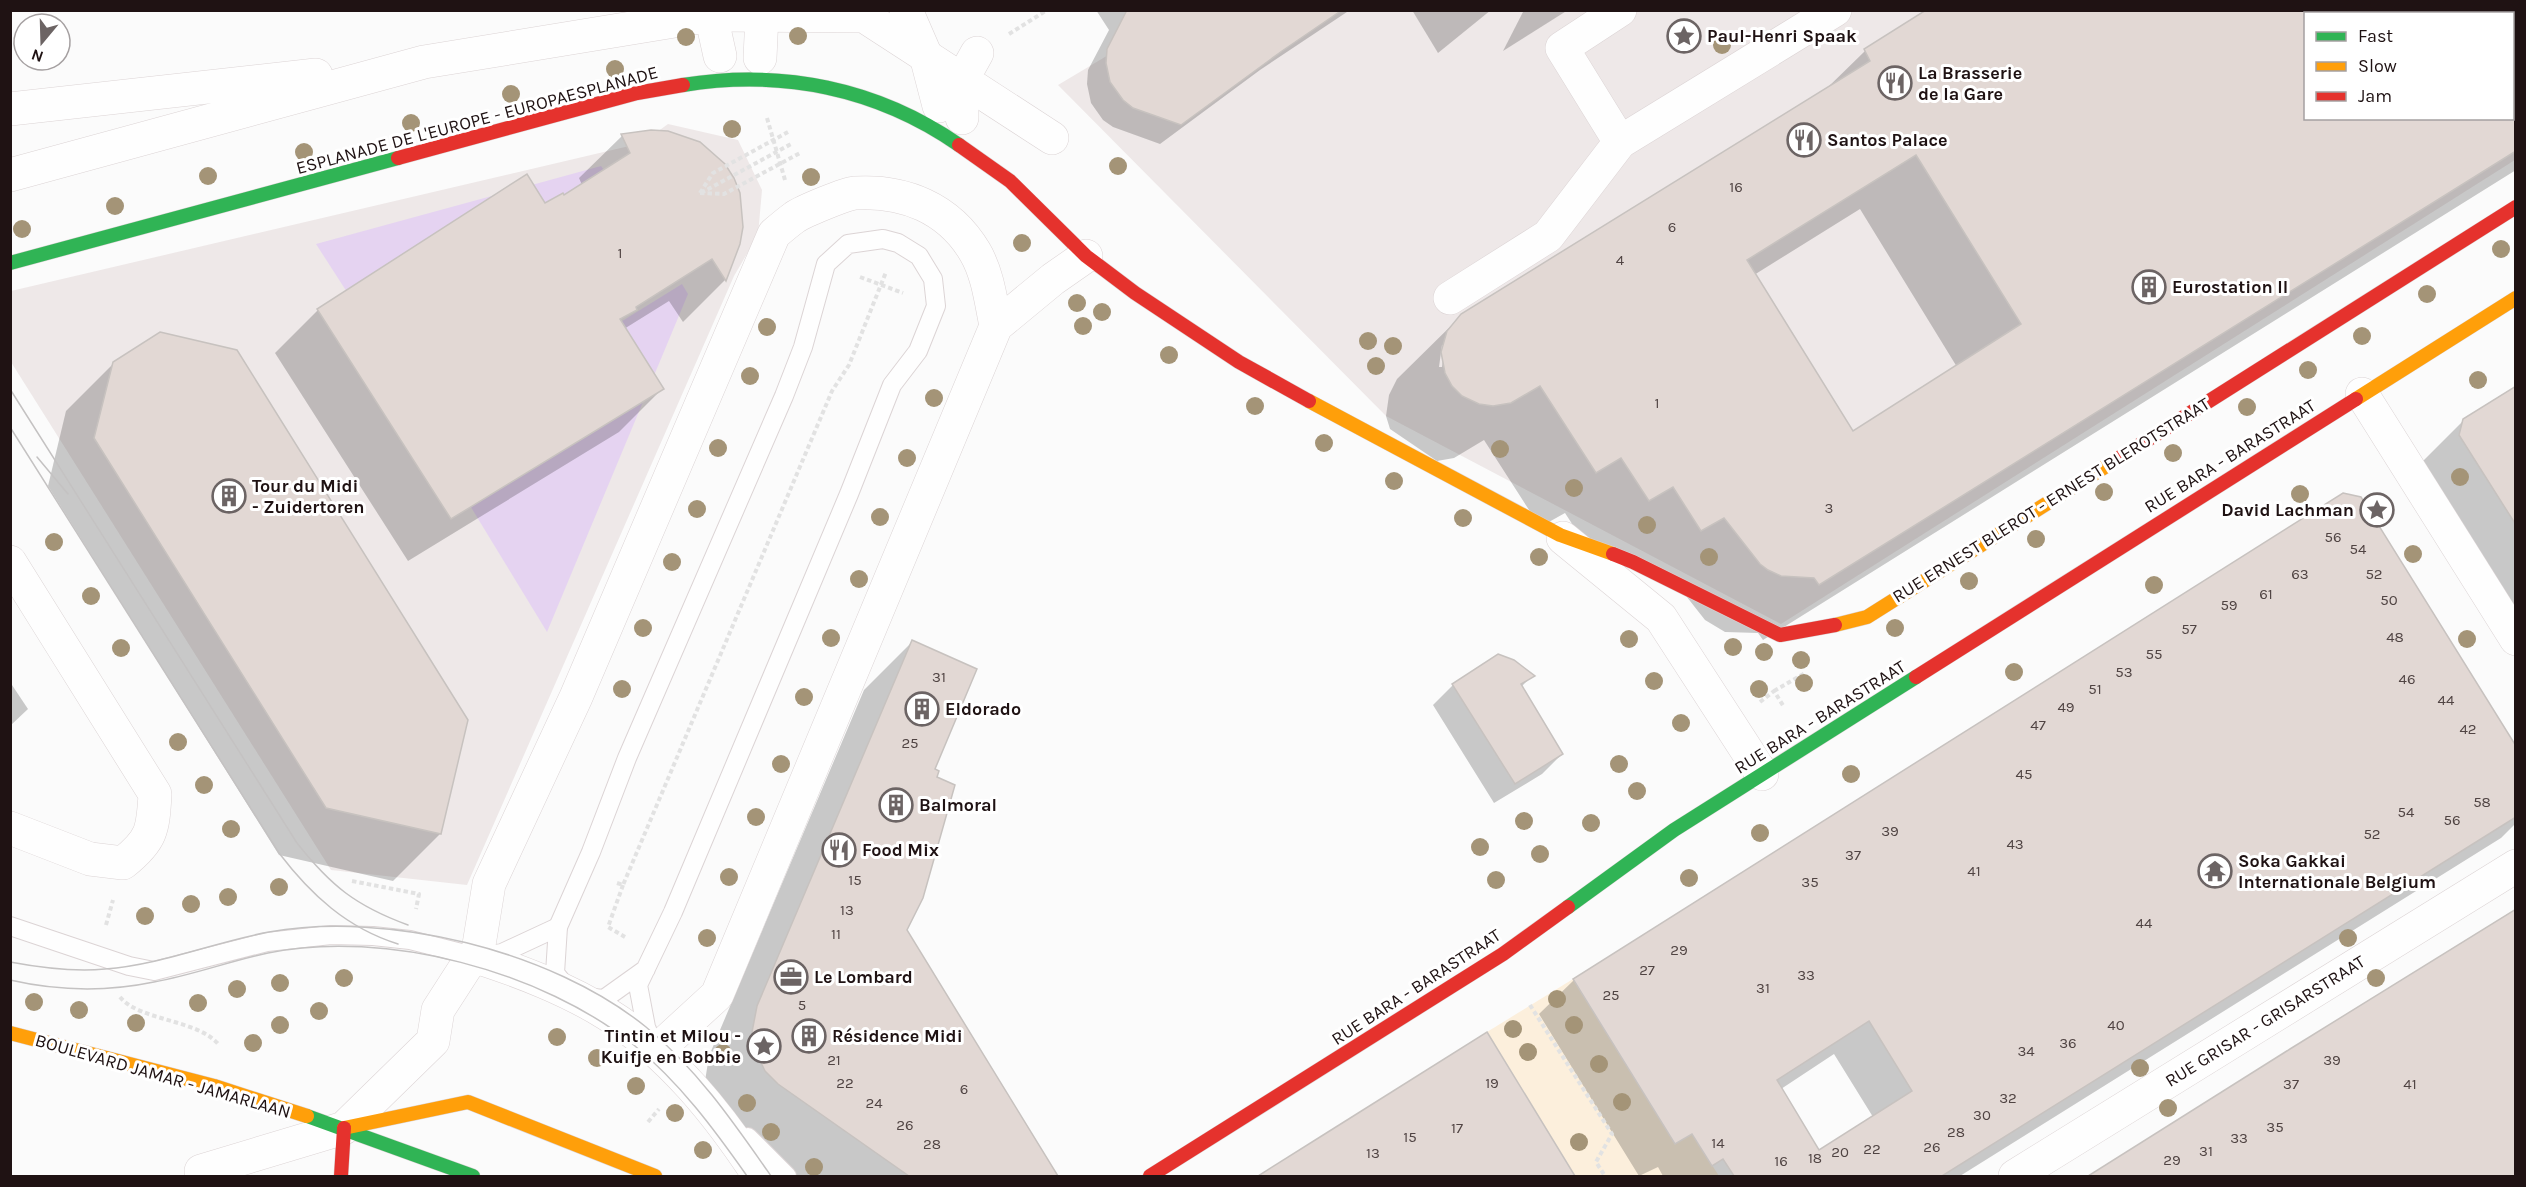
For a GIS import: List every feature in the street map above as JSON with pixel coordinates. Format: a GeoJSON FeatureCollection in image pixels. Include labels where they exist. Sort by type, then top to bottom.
{"type":"FeatureCollection","features":[{"type":"Feature","properties":{"kind":"street"},"geometry":{"type":"LineString","coordinates":[[906,10],[950,112],[970,66]]}},
{"type":"Feature","properties":{"kind":"street"},"geometry":{"type":"LineString","coordinates":[[1620,10],[1562,48],[1620,142]]}},
{"type":"Feature","properties":{"kind":"street"},"geometry":{"type":"LineString","coordinates":[[1450,298],[1548,236],[1620,142],[1835,10]]}},
{"type":"Feature","properties":{"kind":"street"},"geometry":{"type":"LineString","coordinates":[[760,68],[763,13]]}},
{"type":"Feature","properties":{"kind":"street"},"geometry":{"type":"LineString","coordinates":[[10,109],[424,62],[711,15],[763,13],[864,16],[926,56],[970,66],[1052,138]]}},
{"type":"Feature","properties":{"kind":"street"},"geometry":{"type":"LineString","coordinates":[[711,15],[720,56]]}},
{"type":"Feature","properties":{"kind":"street"},"geometry":{"type":"LineString","coordinates":[[10,175],[424,62]]}},
{"type":"Feature","properties":{"kind":"street","name":"ESPLANADE DE L'EUROPE - EUROPAESPLANADE"},"geometry":{"type":"LineString","coordinates":[[10,263],[637,93],[720,79],[760,68],[800,81],[875,100],[909,115],[950,139],[1010,181],[1086,256]]}},
{"type":"Feature","properties":{"kind":"street"},"geometry":{"type":"LineString","coordinates":[[341,1176],[344,1128],[433,1041],[438,1010],[467,965],[477,957],[489,884],[580,686],[774,234],[796,216],[853,193],[898,196],[917,200],[942,214],[962,233],[976,253],[987,282],[996,326]]}},
{"type":"Feature","properties":{"kind":"street","name":"RUE ERNEST BLEROT - ERNEST BLEROTSTRAAT"},"geometry":{"type":"LineString","coordinates":[[1086,256],[1135,293],[1239,362],[1329,414],[1560,535],[1634,562],[1780,635],[1824,628],[1867,616],[2516,207]]}},
{"type":"Feature","properties":{"kind":"street"},"geometry":{"type":"LineString","coordinates":[[656,1051],[717,995],[996,326],[1053,279],[1086,256]]}},
{"type":"Feature","properties":{"kind":"street","name":"RUE BARA - BARASTRAAT"},"geometry":{"type":"LineString","coordinates":[[1150,1176],[1503,954],[1674,830],[2516,297]]}},
{"type":"Feature","properties":{"kind":"street"},"geometry":{"type":"LineString","coordinates":[[2362,394],[2516,639]]}},
{"type":"Feature","properties":{"kind":"street","name":"RUE ERNEST BLEROT - ERNEST BLEROTSTRAAT"},"geometry":{"type":"LineString","coordinates":[[1560,535],[1661,618],[1762,774]]}},
{"type":"Feature","properties":{"kind":"street"},"geometry":{"type":"LineString","coordinates":[[10,562],[155,794],[154,823],[143,847],[123,863],[90,859],[10,828]]}},
{"type":"Feature","properties":{"kind":"street","name":"RUE GRISAR - GRISARSTRAAT"},"geometry":{"type":"LineString","coordinates":[[2015,1176],[2516,866]]}},
{"type":"Feature","properties":{"kind":"street"},"geometry":{"type":"LineString","coordinates":[[477,957],[536,978],[608,1014],[656,1051],[726,1126],[759,1176]]}},
{"type":"Feature","properties":{"kind":"street","name":"BOULEVARD JAMAR - JAMARLAAN"},"geometry":{"type":"LineString","coordinates":[[10,1033],[214,1086],[344,1128]]}},
{"type":"Feature","properties":{"kind":"street"},"geometry":{"type":"LineString","coordinates":[[344,1128],[468,1102],[655,1176]]}},
{"type":"Feature","properties":{"kind":"street"},"geometry":{"type":"LineString","coordinates":[[344,1128],[473,1176]]}},
{"type":"Feature","properties":{"kind":"street","name":"BOULEVARD JAMAR - JAMARLAAN"},"geometry":{"type":"LineString","coordinates":[[201,1171],[344,1128]]}},
{"type":"Feature","properties":{"kind":"lane"},"geometry":{"type":"LineString","coordinates":[[646,969],[603,999],[573,996],[555,974],[558,927],[591,852],[627,758],[784,396],[803,347],[826,264],[848,244],[883,239],[898,243],[919,256],[933,279],[936,306],[918,351],[892,385],[849,494],[673,912],[646,969],[638,985],[646,1027],[656,1051],[787,1176]]}},
{"type":"Feature","properties":{"kind":"lane"},"geometry":{"type":"LineString","coordinates":[[10,926],[111,960],[154,971],[267,942],[331,935],[410,940],[477,957],[502,953],[558,927]]}},
{"type":"Feature","properties":{"kind":"path"},"geometry":{"type":"LineString","coordinates":[[760,68],[762,103],[796,216]]}},
{"type":"Feature","properties":{"kind":"path"},"geometry":{"type":"LineString","coordinates":[[700,193],[713,173],[788,132]]}},
{"type":"Feature","properties":{"kind":"path"},"geometry":{"type":"LineString","coordinates":[[700,193],[791,144]]}},
{"type":"Feature","properties":{"kind":"path"},"geometry":{"type":"LineString","coordinates":[[700,193],[724,194],[800,153]]}},
{"type":"Feature","properties":{"kind":"path"},"geometry":{"type":"LineString","coordinates":[[626,937],[608,927],[623,885],[832,391],[849,365],[888,266]]}},
{"type":"Feature","properties":{"kind":"path"},"geometry":{"type":"LineString","coordinates":[[850,273],[909,296]]}},
{"type":"Feature","properties":{"kind":"path"},"geometry":{"type":"LineString","coordinates":[[1757,705],[1774,691],[1784,707]]}},
{"type":"Feature","properties":{"kind":"path"},"geometry":{"type":"LineString","coordinates":[[352,881],[419,894],[416,915]]}},
{"type":"Feature","properties":{"kind":"path"},"geometry":{"type":"LineString","coordinates":[[617,883],[623,885]]}},
{"type":"Feature","properties":{"kind":"path"},"geometry":{"type":"LineString","coordinates":[[1530,1005],[1612,1134],[1596,1162],[1605,1176]]}},
{"type":"Feature","properties":{"kind":"shaded area"},"geometry":{"type":"Polygon","coordinates":[[[1182,11],[2515,11],[2515,160],[1781,624],[1386,416],[1058,85],[1182,11]]]}},
{"type":"Feature","properties":{"kind":"shaded area"},"geometry":{"type":"Polygon","coordinates":[[[668,124],[738,140],[762,190],[758,235],[734,276],[467,885],[331,870],[11,362],[11,291],[642,143],[668,124]]]}},
{"type":"Feature","properties":{"kind":"shaded area"},"geometry":{"type":"Polygon","coordinates":[[[601,166],[609,177],[374,334],[316,244],[601,166]]]}},
{"type":"Feature","properties":{"kind":"shaded area"},"geometry":{"type":"Polygon","coordinates":[[[682,284],[688,294],[547,632],[430,440],[682,284]]]}},
{"type":"Feature","properties":{"kind":"shaded area"},"geometry":{"type":"Polygon","coordinates":[[[1573,979],[1675,1144],[1692,1134],[1719,1176],[1575,1176],[1487,1032],[1573,979]]]}},
{"type":"Feature","properties":{"kind":"building"},"geometry":{"type":"Polygon","coordinates":[[[1127,10],[1342,10],[1181,125],[1133,108],[1123,100],[1110,82],[1106,63],[1107,49],[1127,10]]]}},
{"type":"Feature","properties":{"kind":"building","name":"Eurostation II"},"geometry":{"type":"Polygon","coordinates":[[[1926,10],[2306,10],[2304,12],[2304,120],[2514,120],[2516,118],[2516,151],[1819,585],[1814,578],[1781,576],[1768,570],[1760,564],[1724,518],[1701,531],[1673,487],[1649,501],[1621,458],[1596,473],[1540,386],[1511,403],[1493,406],[1479,404],[1462,396],[1452,386],[1445,373],[1441,352],[1447,331],[1461,314],[1870,61],[1864,49],[1926,10]],[[1916,155],[1747,260],[1853,431],[2021,324],[1916,155]]]}},
{"type":"Feature","properties":{"kind":"building"},"geometry":{"type":"Polygon","coordinates":[[[651,130],[668,131],[700,142],[725,164],[734,178],[740,193],[743,227],[740,244],[726,281],[712,259],[620,319],[664,389],[451,519],[317,309],[527,174],[545,203],[563,193],[564,195],[630,153],[621,134],[651,130]]]}},
{"type":"Feature","properties":{"kind":"building"},"geometry":{"type":"Polygon","coordinates":[[[160,332],[237,350],[468,720],[441,834],[326,808],[94,438],[113,362],[160,332]]]}},
{"type":"Feature","properties":{"kind":"building"},"geometry":{"type":"Polygon","coordinates":[[[2516,386],[2516,525],[2459,435],[2463,419],[2516,386]]]}},
{"type":"Feature","properties":{"kind":"building"},"geometry":{"type":"Polygon","coordinates":[[[2343,493],[2361,497],[2516,746],[2516,817],[1942,1176],[1734,1176],[1723,1159],[1712,1166],[1692,1134],[1675,1144],[1573,979],[2343,493]],[[1869,1021],[1777,1080],[1819,1150],[1912,1091],[1869,1021]]]}},
{"type":"Feature","properties":{"kind":"building"},"geometry":{"type":"Polygon","coordinates":[[[912,640],[977,669],[935,769],[939,771],[937,777],[955,785],[923,898],[907,930],[1058,1176],[909,1176],[778,1084],[765,1071],[756,1052],[752,1032],[757,1006],[912,640]]]}},
{"type":"Feature","properties":{"kind":"building"},"geometry":{"type":"Polygon","coordinates":[[[1498,654],[1514,660],[1535,676],[1521,684],[1563,754],[1515,784],[1452,684],[1498,654]]]}},
{"type":"Feature","properties":{"kind":"building"},"geometry":{"type":"Polygon","coordinates":[[[2516,909],[2516,1176],[2088,1176],[2290,1049],[2516,909]]]}},
{"type":"Feature","properties":{"kind":"building"},"geometry":{"type":"Polygon","coordinates":[[[1487,1032],[1575,1176],[1258,1176],[1320,1137],[1487,1032]]]}},
{"type":"Feature","properties":{"kind":"tram line"},"geometry":{"type":"LineString","coordinates":[[10,389],[297,843],[321,871],[346,893],[374,910],[408,925]]}},
{"type":"Feature","properties":{"kind":"tram line"},"geometry":{"type":"LineString","coordinates":[[10,427],[279,853],[304,883],[331,908],[362,929],[398,944]]}},
{"type":"Feature","properties":{"kind":"tram line"},"geometry":{"type":"LineString","coordinates":[[37,457],[68,494]]}},
{"type":"Feature","properties":{"kind":"tram line"},"geometry":{"type":"LineString","coordinates":[[10,962],[69,970],[126,967],[248,936],[315,927],[365,927],[416,933],[466,943],[516,958],[564,977],[607,1000],[646,1027],[698,1079],[729,1117],[771,1176]]}},
{"type":"Feature","properties":{"kind":"tram line"},"geometry":{"type":"LineString","coordinates":[[10,980],[64,988],[100,989],[169,979],[268,953],[314,947],[362,947],[411,952],[461,962],[509,977],[555,996],[598,1019],[635,1046],[682,1091],[747,1176]]}},
{"type":"Feature","properties":{"kind":"traffic: fast"},"geometry":{"type":"LineString","coordinates":[[683,85],[756,80],[792,82],[827,88],[895,109],[928,125],[959,145]]}},
{"type":"Feature","properties":{"kind":"traffic: fast"},"geometry":{"type":"LineString","coordinates":[[10,263],[398,158]]}},
{"type":"Feature","properties":{"kind":"traffic: fast"},"geometry":{"type":"LineString","coordinates":[[1568,907],[1674,830],[1916,677]]}},
{"type":"Feature","properties":{"kind":"traffic: fast"},"geometry":{"type":"LineString","coordinates":[[307,1116],[473,1176]]}},
{"type":"Feature","properties":{"kind":"traffic: slow"},"geometry":{"type":"LineString","coordinates":[[2356,399],[2516,298]]}},
{"type":"Feature","properties":{"kind":"traffic: slow"},"geometry":{"type":"LineString","coordinates":[[1309,401],[1560,535],[1613,554]]}},
{"type":"Feature","properties":{"kind":"traffic: slow"},"geometry":{"type":"LineString","coordinates":[[1835,625],[1867,617],[2119,458]]}},
{"type":"Feature","properties":{"kind":"traffic: slow"},"geometry":{"type":"LineString","coordinates":[[10,1033],[214,1086],[307,1116]]}},
{"type":"Feature","properties":{"kind":"traffic: slow"},"geometry":{"type":"LineString","coordinates":[[344,1128],[468,1102],[655,1176]]}},
{"type":"Feature","properties":{"kind":"traffic: jam"},"geometry":{"type":"LineString","coordinates":[[398,158],[637,93],[683,85]]}},
{"type":"Feature","properties":{"kind":"traffic: jam"},"geometry":{"type":"LineString","coordinates":[[959,145],[1010,181],[1086,256],[1135,293],[1239,362],[1309,401]]}},
{"type":"Feature","properties":{"kind":"traffic: jam"},"geometry":{"type":"LineString","coordinates":[[2119,458],[2516,207]]}},
{"type":"Feature","properties":{"kind":"traffic: jam"},"geometry":{"type":"LineString","coordinates":[[1916,677],[2356,399]]}},
{"type":"Feature","properties":{"kind":"traffic: jam"},"geometry":{"type":"LineString","coordinates":[[1613,554],[1780,635],[1835,625]]}},
{"type":"Feature","properties":{"kind":"traffic: jam"},"geometry":{"type":"LineString","coordinates":[[1150,1176],[1503,954],[1568,907]]}},
{"type":"Feature","properties":{"kind":"traffic: jam"},"geometry":{"type":"LineString","coordinates":[[341,1176],[344,1128]]}},
{"type":"Feature","properties":{"kind":"place","name":"Paul-Henri Spaak"},"geometry":{"type":"Point","coordinates":[1684,36]}},
{"type":"Feature","properties":{"kind":"place","name":"La Brasserie de la Gare"},"geometry":{"type":"Point","coordinates":[1895,83]}},
{"type":"Feature","properties":{"kind":"place","name":"Santos Palace"},"geometry":{"type":"Point","coordinates":[1804,140]}},
{"type":"Feature","properties":{"kind":"place","name":"Eurostation II"},"geometry":{"type":"Point","coordinates":[2149,287]}},
{"type":"Feature","properties":{"kind":"place","name":"Tour du Midi - Zuidertoren"},"geometry":{"type":"Point","coordinates":[229,496]}},
{"type":"Feature","properties":{"kind":"place","name":"David Lachman"},"geometry":{"type":"Point","coordinates":[2377,510]}},
{"type":"Feature","properties":{"kind":"place","name":"Eldorado"},"geometry":{"type":"Point","coordinates":[922,709]}},
{"type":"Feature","properties":{"kind":"place","name":"Balmoral"},"geometry":{"type":"Point","coordinates":[896,805]}},
{"type":"Feature","properties":{"kind":"place","name":"Food Mix"},"geometry":{"type":"Point","coordinates":[839,850]}},
{"type":"Feature","properties":{"kind":"place","name":"Soka Gakkai Internationale Belgium"},"geometry":{"type":"Point","coordinates":[2215,871]}},
{"type":"Feature","properties":{"kind":"place","name":"Le Lombard"},"geometry":{"type":"Point","coordinates":[791,977]}},
{"type":"Feature","properties":{"kind":"place","name":"Résidence Midi"},"geometry":{"type":"Point","coordinates":[809,1036]}},
{"type":"Feature","properties":{"kind":"place","name":"Tintin et Milou - Kuifje en Bobbie"},"geometry":{"type":"Point","coordinates":[764,1046]}}]}
